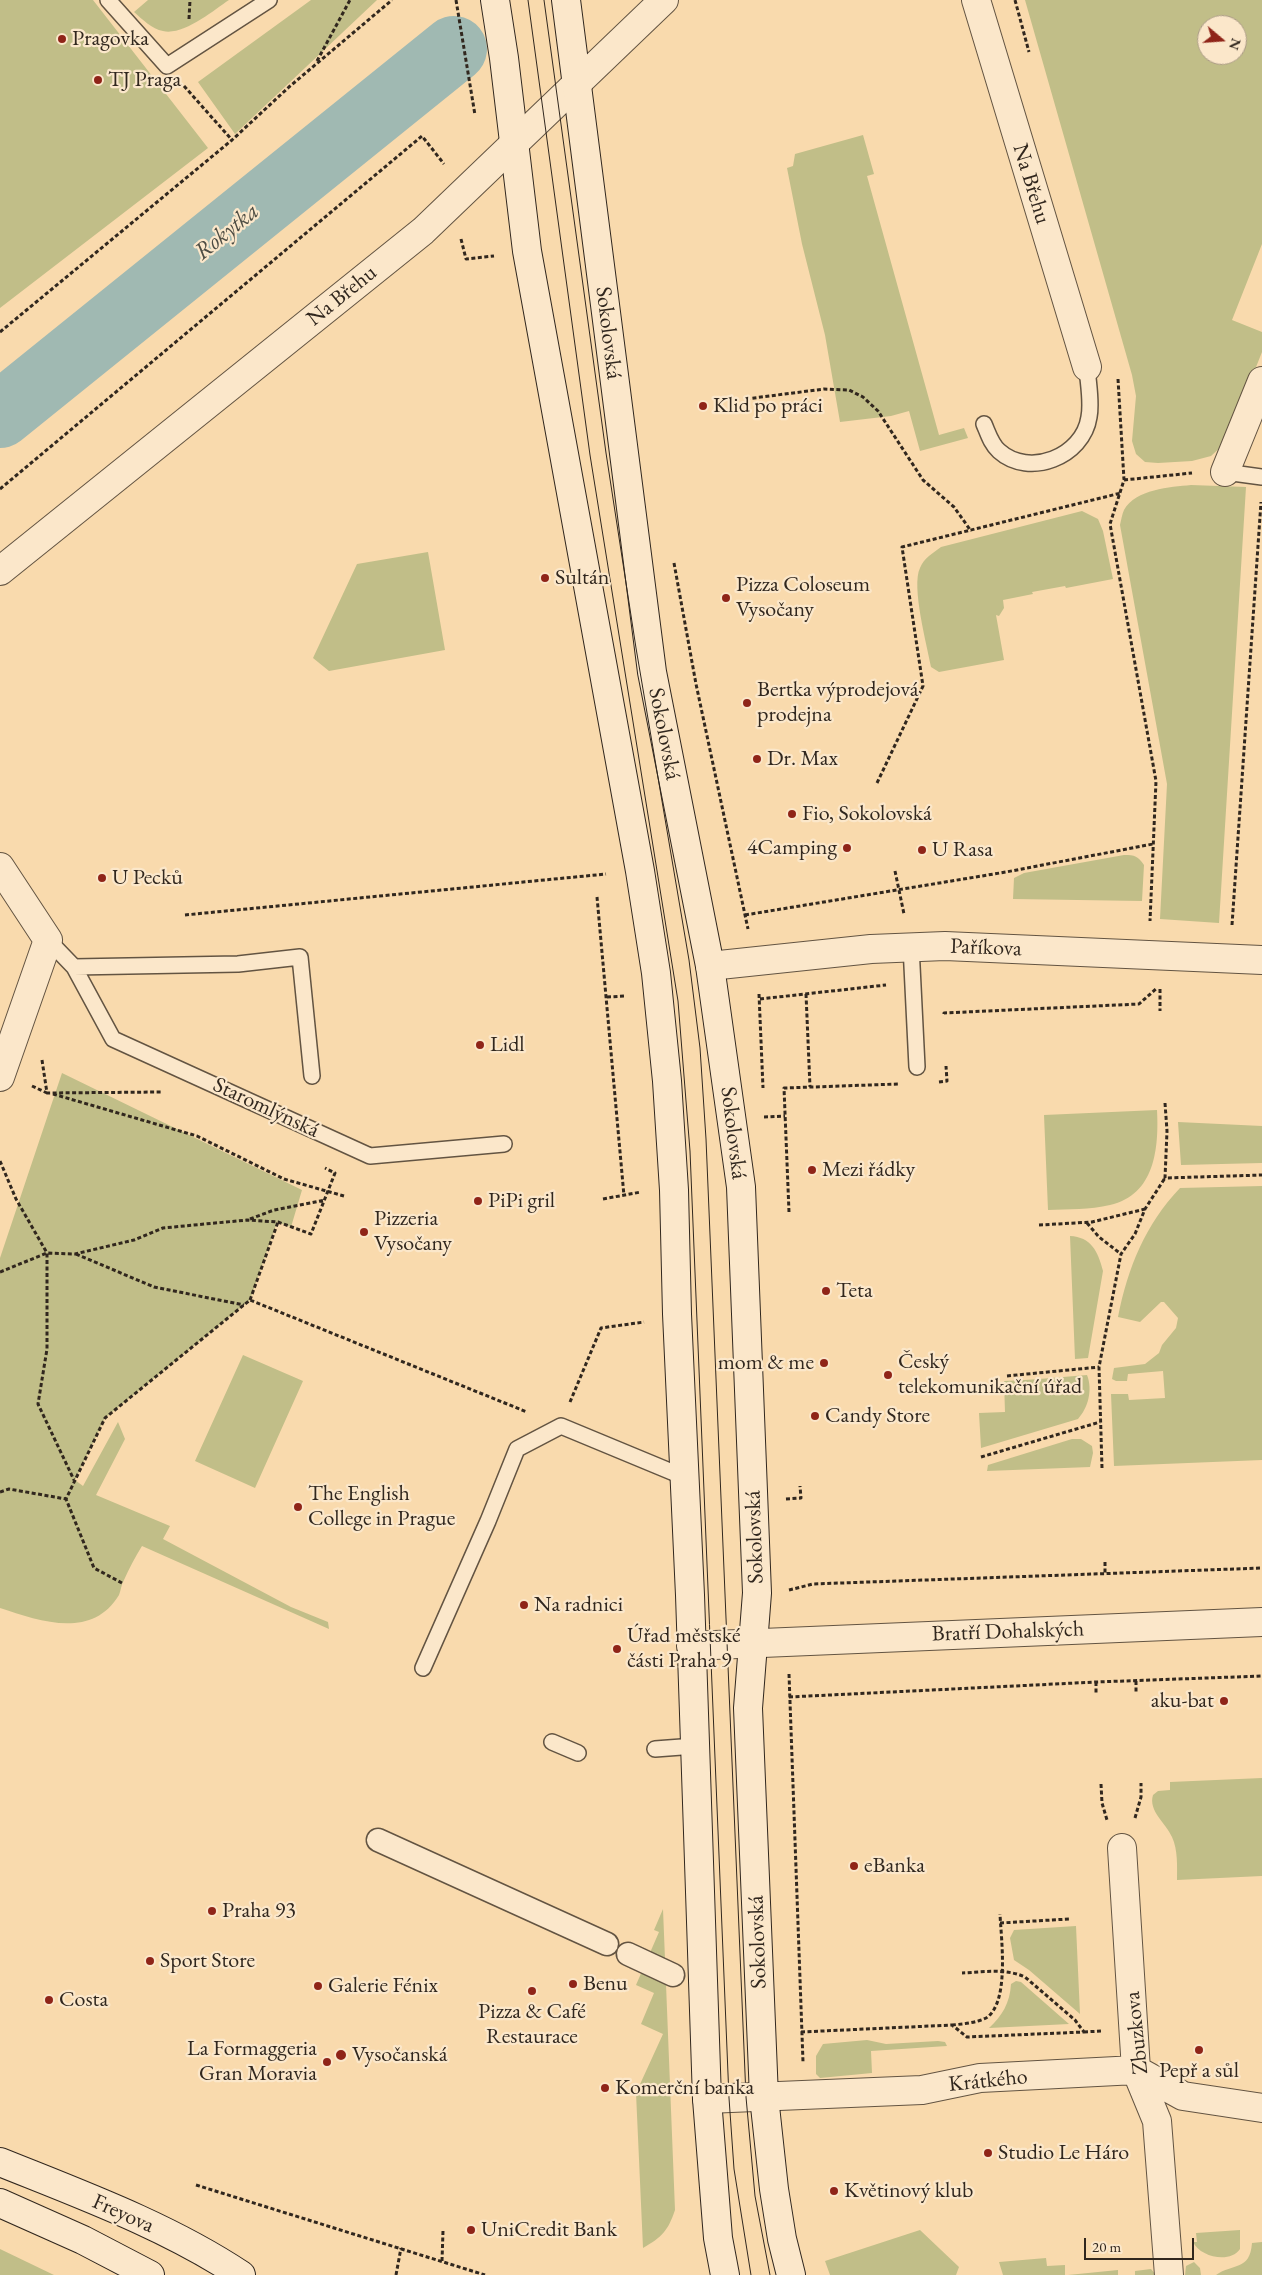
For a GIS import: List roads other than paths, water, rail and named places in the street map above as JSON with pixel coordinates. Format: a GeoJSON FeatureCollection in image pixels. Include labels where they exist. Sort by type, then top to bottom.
{"type":"FeatureCollection","features":[{"type":"Feature","properties":{"kind":"main road"},"geometry":{"type":"LineString","coordinates":[[495,0],[527,251],[640,871],[656,973],[667,1081],[674,1190],[707,2099],[718,2238],[725,2275]]}},
{"type":"Feature","properties":{"kind":"main road","name":"Sokolovská"},"geometry":{"type":"LineString","coordinates":[[566,0],[652,672],[710,966],[741,1195],[757,1592],[755,1643],[748,1708],[764,2097],[774,2189],[782,2239],[791,2275]]}},
{"type":"Feature","properties":{"kind":"main road","name":"Na Břehu"},"geometry":{"type":"LineString","coordinates":[[0,571],[423,231],[664,0]]}},
{"type":"Feature","properties":{"kind":"main road","name":"Na Břehu"},"geometry":{"type":"LineString","coordinates":[[976,0],[1087,368]]}},
{"type":"Feature","properties":{"kind":"main road"},"geometry":{"type":"LineString","coordinates":[[1225,472],[1262,381]]}},
{"type":"Feature","properties":{"kind":"main road","name":"Staromlýnská"},"geometry":{"type":"LineString","coordinates":[[0,867],[48,940]]}},
{"type":"Feature","properties":{"kind":"main road"},"geometry":{"type":"LineString","coordinates":[[0,1075],[48,940]]}},
{"type":"Feature","properties":{"kind":"main road","name":"Paříkova"},"geometry":{"type":"LineString","coordinates":[[710,966],[911,946],[1262,960]]}},
{"type":"Feature","properties":{"kind":"main road","name":"Bratří Dohalských"},"geometry":{"type":"LineString","coordinates":[[691,1646],[1262,1622]]}},
{"type":"Feature","properties":{"kind":"main road","name":"Zbuzkova"},"geometry":{"type":"LineString","coordinates":[[1122,1848],[1136,2070],[1157,2121],[1169,2275]]}},
{"type":"Feature","properties":{"kind":"main road"},"geometry":{"type":"LineString","coordinates":[[1136,2070],[1183,2096],[1262,2108]]}},
{"type":"Feature","properties":{"kind":"main road","name":"Krátkého"},"geometry":{"type":"LineString","coordinates":[[707,2099],[922,2090],[980,2078],[1136,2070]]}},
{"type":"Feature","properties":{"kind":"main road","name":"Freyova"},"geometry":{"type":"LineString","coordinates":[[0,2162],[96,2201],[179,2239],[209,2254],[241,2275]]}},
{"type":"Feature","properties":{"kind":"main road","name":"Freyova"},"geometry":{"type":"LineString","coordinates":[[0,2203],[83,2240],[150,2275]]}},
{"type":"Feature","properties":{"kind":"street"},"geometry":{"type":"LineString","coordinates":[[378,1840],[608,1944]]}},
{"type":"Feature","properties":{"kind":"street"},"geometry":{"type":"LineString","coordinates":[[628,1954],[673,1974]]}},
{"type":"Feature","properties":{"kind":"lane"},"geometry":{"type":"LineString","coordinates":[[108,0],[167,66],[269,0]]}},
{"type":"Feature","properties":{"kind":"lane"},"geometry":{"type":"LineString","coordinates":[[984,424],[990,440],[998,451],[1011,459],[1038,463],[1060,456],[1081,438],[1089,418],[1087,368]]}},
{"type":"Feature","properties":{"kind":"lane"},"geometry":{"type":"LineString","coordinates":[[1225,472],[1262,477]]}},
{"type":"Feature","properties":{"kind":"lane","name":"Staromlýnská"},"geometry":{"type":"LineString","coordinates":[[48,940],[74,967],[113,1039],[370,1156],[504,1144]]}},
{"type":"Feature","properties":{"kind":"lane"},"geometry":{"type":"LineString","coordinates":[[911,946],[917,1067]]}},
{"type":"Feature","properties":{"kind":"lane"},"geometry":{"type":"LineString","coordinates":[[74,967],[238,964],[300,957],[312,1076]]}},
{"type":"Feature","properties":{"kind":"lane"},"geometry":{"type":"LineString","coordinates":[[423,1668],[517,1449],[561,1426],[684,1477]]}},
{"type":"Feature","properties":{"kind":"lane"},"geometry":{"type":"LineString","coordinates":[[552,1742],[578,1753]]}},
{"type":"Feature","properties":{"kind":"lane"},"geometry":{"type":"LineString","coordinates":[[655,1749],[695,1746]]}},
{"type":"Feature","properties":{"kind":"waterway","name":"Rokytka"},"geometry":{"type":"LineString","coordinates":[[0,415],[454,49]]}},
{"type":"Feature","properties":{"kind":"tram line"},"geometry":{"type":"LineString","coordinates":[[528,0],[590,455],[678,1001],[690,1151],[729,2098],[734,2169],[751,2275]]}},
{"type":"Feature","properties":{"kind":"tram line"},"geometry":{"type":"LineString","coordinates":[[544,0],[606,453],[636,648],[689,960],[700,1048],[706,1139],[746,2097],[755,2196],[770,2275]]}},
{"type":"Feature","properties":{"kind":"place","name":"Pragovka"},"geometry":{"type":"Point","coordinates":[62,39]}},
{"type":"Feature","properties":{"kind":"place","name":"TJ Praga"},"geometry":{"type":"Point","coordinates":[98,80]}},
{"type":"Feature","properties":{"kind":"place","name":"Klid po práci"},"geometry":{"type":"Point","coordinates":[703,406]}},
{"type":"Feature","properties":{"kind":"place","name":"Sultán"},"geometry":{"type":"Point","coordinates":[545,578]}},
{"type":"Feature","properties":{"kind":"place","name":"Pizza Coloseum Vysočany"},"geometry":{"type":"Point","coordinates":[726,598]}},
{"type":"Feature","properties":{"kind":"place","name":"Bertka výprodejová prodejna"},"geometry":{"type":"Point","coordinates":[747,703]}},
{"type":"Feature","properties":{"kind":"place","name":"Dr. Max"},"geometry":{"type":"Point","coordinates":[757,759]}},
{"type":"Feature","properties":{"kind":"place","name":"Fio, Sokolovská"},"geometry":{"type":"Point","coordinates":[792,814]}},
{"type":"Feature","properties":{"kind":"place","name":"4Camping"},"geometry":{"type":"Point","coordinates":[847,848]}},
{"type":"Feature","properties":{"kind":"place","name":"U Rasa"},"geometry":{"type":"Point","coordinates":[922,850]}},
{"type":"Feature","properties":{"kind":"place","name":"U Pecků"},"geometry":{"type":"Point","coordinates":[102,878]}},
{"type":"Feature","properties":{"kind":"place","name":"Lidl"},"geometry":{"type":"Point","coordinates":[480,1045]}},
{"type":"Feature","properties":{"kind":"place","name":"Mezi řádky"},"geometry":{"type":"Point","coordinates":[812,1170]}},
{"type":"Feature","properties":{"kind":"place","name":"PiPi gril"},"geometry":{"type":"Point","coordinates":[478,1201]}},
{"type":"Feature","properties":{"kind":"place","name":"Pizzeria Vysočany"},"geometry":{"type":"Point","coordinates":[364,1232]}},
{"type":"Feature","properties":{"kind":"place","name":"Teta"},"geometry":{"type":"Point","coordinates":[826,1291]}},
{"type":"Feature","properties":{"kind":"place","name":"mom & me"},"geometry":{"type":"Point","coordinates":[824,1363]}},
{"type":"Feature","properties":{"kind":"place","name":"Český telekomunikační úřad"},"geometry":{"type":"Point","coordinates":[888,1375]}},
{"type":"Feature","properties":{"kind":"place","name":"Candy Store"},"geometry":{"type":"Point","coordinates":[815,1416]}},
{"type":"Feature","properties":{"kind":"place","name":"The English College in Prague"},"geometry":{"type":"Point","coordinates":[298,1507]}},
{"type":"Feature","properties":{"kind":"place","name":"Na radnici"},"geometry":{"type":"Point","coordinates":[524,1605]}},
{"type":"Feature","properties":{"kind":"place","name":"Úřad městské části Praha 9"},"geometry":{"type":"Point","coordinates":[617,1649]}},
{"type":"Feature","properties":{"kind":"place","name":"aku-bat"},"geometry":{"type":"Point","coordinates":[1224,1701]}},
{"type":"Feature","properties":{"kind":"place","name":"eBanka"},"geometry":{"type":"Point","coordinates":[854,1866]}},
{"type":"Feature","properties":{"kind":"place","name":"Praha 93"},"geometry":{"type":"Point","coordinates":[212,1911]}},
{"type":"Feature","properties":{"kind":"place","name":"Sport Store"},"geometry":{"type":"Point","coordinates":[150,1961]}},
{"type":"Feature","properties":{"kind":"place","name":"Benu"},"geometry":{"type":"Point","coordinates":[573,1984]}},
{"type":"Feature","properties":{"kind":"place","name":"Galerie Fénix"},"geometry":{"type":"Point","coordinates":[318,1986]}},
{"type":"Feature","properties":{"kind":"place","name":"Pizza & Café Restaurace"},"geometry":{"type":"Point","coordinates":[532,1991]}},
{"type":"Feature","properties":{"kind":"place","name":"Costa"},"geometry":{"type":"Point","coordinates":[49,2000]}},
{"type":"Feature","properties":{"kind":"place","name":"Pepř a sůl"},"geometry":{"type":"Point","coordinates":[1199,2050]}},
{"type":"Feature","properties":{"kind":"place","name":"Vysočanská"},"geometry":{"type":"Point","coordinates":[341,2055]}},
{"type":"Feature","properties":{"kind":"place","name":"La Formaggeria Gran Moravia"},"geometry":{"type":"Point","coordinates":[327,2062]}},
{"type":"Feature","properties":{"kind":"place","name":"Komerční banka"},"geometry":{"type":"Point","coordinates":[605,2088]}},
{"type":"Feature","properties":{"kind":"place","name":"Studio Le Háro"},"geometry":{"type":"Point","coordinates":[988,2153]}},
{"type":"Feature","properties":{"kind":"place","name":"Květinový klub"},"geometry":{"type":"Point","coordinates":[834,2191]}},
{"type":"Feature","properties":{"kind":"place","name":"UniCredit Bank"},"geometry":{"type":"Point","coordinates":[471,2230]}}]}
